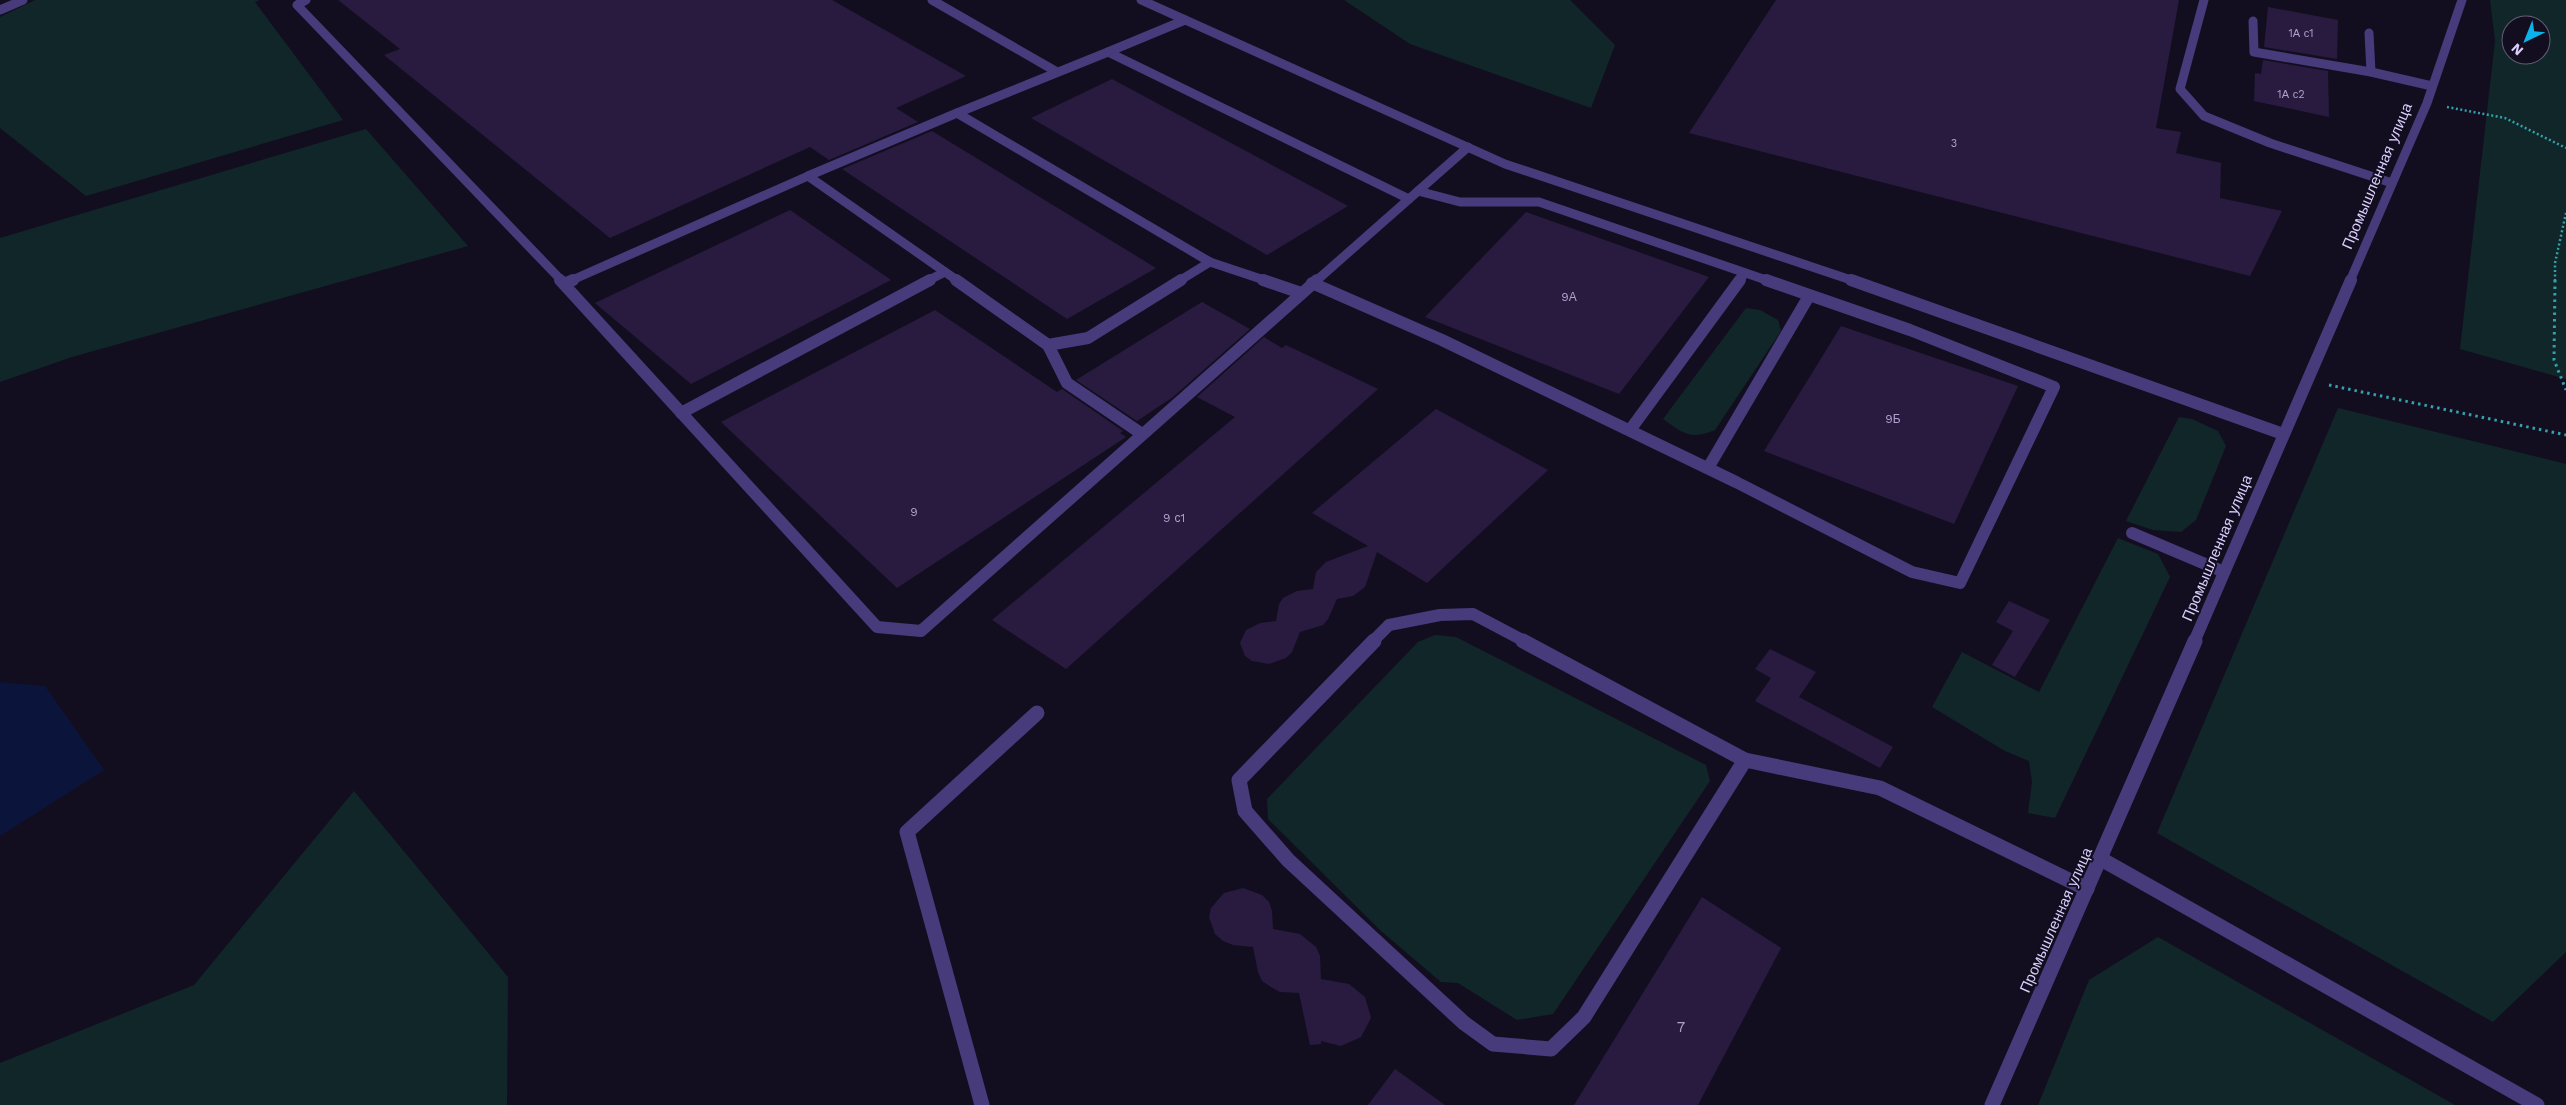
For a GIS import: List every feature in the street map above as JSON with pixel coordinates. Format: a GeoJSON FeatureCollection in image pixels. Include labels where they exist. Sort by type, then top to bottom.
{"type":"FeatureCollection","features":[{"type":"Feature","properties":{"kind":"street"},"geometry":{"type":"LineString","coordinates":[[0,10],[23,0]]}},
{"type":"Feature","properties":{"kind":"street"},"geometry":{"type":"LineString","coordinates":[[306,0],[298,5],[564,284],[877,627],[920,631],[1300,293],[1468,147]]}},
{"type":"Feature","properties":{"kind":"street"},"geometry":{"type":"LineString","coordinates":[[932,0],[1057,72]]}},
{"type":"Feature","properties":{"kind":"street"},"geometry":{"type":"LineString","coordinates":[[1141,0],[1505,164],[1794,260],[2283,434]]}},
{"type":"Feature","properties":{"kind":"street"},"geometry":{"type":"LineString","coordinates":[[2204,0],[2180,89],[2204,116],[2270,142],[2392,184]]}},
{"type":"Feature","properties":{"kind":"street","name":"Промышленная улица"},"geometry":{"type":"LineString","coordinates":[[1992,1105],[2101,860],[2392,184],[2426,103],[2462,0]]}},
{"type":"Feature","properties":{"kind":"street"},"geometry":{"type":"LineString","coordinates":[[564,284],[957,112],[1185,20]]}},
{"type":"Feature","properties":{"kind":"street"},"geometry":{"type":"LineString","coordinates":[[2254,21],[2254,52],[2371,72],[2432,86]]}},
{"type":"Feature","properties":{"kind":"street"},"geometry":{"type":"LineString","coordinates":[[2369,33],[2371,72]]}},
{"type":"Feature","properties":{"kind":"street"},"geometry":{"type":"LineString","coordinates":[[1108,52],[1409,199]]}},
{"type":"Feature","properties":{"kind":"street"},"geometry":{"type":"LineString","coordinates":[[957,112],[1210,262],[1300,293]]}},
{"type":"Feature","properties":{"kind":"street"},"geometry":{"type":"LineString","coordinates":[[808,176],[1048,345],[1067,383],[1142,434]]}},
{"type":"Feature","properties":{"kind":"street"},"geometry":{"type":"LineString","coordinates":[[1312,283],[1442,340],[1630,430],[1912,572],[1960,583],[2054,387],[1910,330],[1539,202],[1460,202],[1418,191]]}},
{"type":"Feature","properties":{"kind":"street"},"geometry":{"type":"LineString","coordinates":[[1048,345],[1088,338],[1210,262]]}},
{"type":"Feature","properties":{"kind":"street"},"geometry":{"type":"LineString","coordinates":[[681,413],[945,272]]}},
{"type":"Feature","properties":{"kind":"street"},"geometry":{"type":"LineString","coordinates":[[1630,430],[1745,273]]}},
{"type":"Feature","properties":{"kind":"street"},"geometry":{"type":"LineString","coordinates":[[1708,468],[1809,296]]}},
{"type":"Feature","properties":{"kind":"street"},"geometry":{"type":"LineString","coordinates":[[2132,533],[2224,572]]}},
{"type":"Feature","properties":{"kind":"street"},"geometry":{"type":"LineString","coordinates":[[1744,760],[1584,1017],[1551,1049],[1494,1044],[1464,1023],[1288,860],[1245,811],[1239,780],[1390,625],[1440,615],[1473,614],[1744,760],[1880,788],[2087,889]]}},
{"type":"Feature","properties":{"kind":"street"},"geometry":{"type":"LineString","coordinates":[[982,1105],[907,832],[1037,713]]}},
{"type":"Feature","properties":{"kind":"street"},"geometry":{"type":"LineString","coordinates":[[2101,860],[2536,1105]]}},
{"type":"Feature","properties":{"kind":"path"},"geometry":{"type":"LineString","coordinates":[[2426,103],[2505,118],[2566,148]]}},
{"type":"Feature","properties":{"kind":"path"},"geometry":{"type":"LineString","coordinates":[[2566,214],[2555,264],[2554,360],[2566,390]]}},
{"type":"Feature","properties":{"kind":"path"},"geometry":{"type":"LineString","coordinates":[[2307,380],[2566,435]]}},
{"type":"Feature","properties":{"kind":"green space"},"geometry":{"type":"Polygon","coordinates":[[[35,0],[260,0],[255,2],[343,120],[86,196],[0,128],[0,17],[35,0]]]}},
{"type":"Feature","properties":{"kind":"green space"},"geometry":{"type":"Polygon","coordinates":[[[1344,0],[1570,0],[1615,45],[1591,108],[1410,44],[1344,0]]]}},
{"type":"Feature","properties":{"kind":"green space"},"geometry":{"type":"Polygon","coordinates":[[[2490,0],[2566,0],[2566,379],[2460,349],[2495,41],[2490,0]]]}},
{"type":"Feature","properties":{"kind":"green space"},"geometry":{"type":"Polygon","coordinates":[[[366,129],[468,246],[72,357],[0,382],[0,238],[366,129]]]}},
{"type":"Feature","properties":{"kind":"green space"},"geometry":{"type":"Polygon","coordinates":[[[1746,308],[1760,310],[1778,320],[1781,331],[1715,430],[1699,435],[1682,432],[1663,419],[1746,308]]]}},
{"type":"Feature","properties":{"kind":"green space"},"geometry":{"type":"Polygon","coordinates":[[[2338,408],[2566,464],[2566,952],[2493,1022],[2157,833],[2338,408]]]}},
{"type":"Feature","properties":{"kind":"green space"},"geometry":{"type":"Polygon","coordinates":[[[2179,417],[2192,419],[2218,431],[2226,446],[2196,520],[2181,532],[2153,530],[2126,521],[2179,417]]]}},
{"type":"Feature","properties":{"kind":"green space"},"geometry":{"type":"Polygon","coordinates":[[[2118,538],[2158,554],[2170,577],[2055,818],[2028,813],[2032,782],[2029,761],[2005,751],[1932,707],[1962,652],[2039,692],[2118,538]]]}},
{"type":"Feature","properties":{"kind":"green space"},"geometry":{"type":"Polygon","coordinates":[[[1435,635],[1456,637],[1706,765],[1710,781],[1553,1014],[1517,1020],[1458,983],[1441,982],[1381,931],[1268,819],[1267,799],[1418,642],[1435,635]]]}},
{"type":"Feature","properties":{"kind":"green space"},"geometry":{"type":"Polygon","coordinates":[[[354,791],[508,977],[507,1105],[0,1105],[0,1063],[194,985],[354,791]]]}},
{"type":"Feature","properties":{"kind":"green space"},"geometry":{"type":"Polygon","coordinates":[[[2158,937],[2455,1105],[2038,1105],[2089,980],[2158,937]]]}},
{"type":"Feature","properties":{"kind":"water"},"geometry":{"type":"Polygon","coordinates":[[[0,682],[45,686],[104,770],[0,836],[0,682]]]}},
{"type":"Feature","properties":{"kind":"building"},"geometry":{"type":"Polygon","coordinates":[[[338,0],[832,0],[966,76],[896,108],[918,122],[829,160],[810,147],[610,238],[384,55],[400,49],[338,0]]]}},
{"type":"Feature","properties":{"kind":"building"},"geometry":{"type":"Polygon","coordinates":[[[1776,0],[2179,0],[2156,128],[2181,132],[2176,153],[2221,163],[2220,198],[2282,211],[2250,276],[1689,133],[1776,0]]]}},
{"type":"Feature","properties":{"kind":"building"},"geometry":{"type":"Polygon","coordinates":[[[2268,7],[2338,20],[2337,59],[2264,47],[2268,7]]]}},
{"type":"Feature","properties":{"kind":"building"},"geometry":{"type":"Polygon","coordinates":[[[2263,60],[2328,71],[2329,117],[2254,101],[2255,73],[2261,74],[2263,60]]]}},
{"type":"Feature","properties":{"kind":"building"},"geometry":{"type":"Polygon","coordinates":[[[1112,79],[1348,206],[1267,255],[1031,118],[1112,79]]]}},
{"type":"Feature","properties":{"kind":"building"},"geometry":{"type":"Polygon","coordinates":[[[932,131],[1156,268],[1067,319],[842,169],[932,131]]]}},
{"type":"Feature","properties":{"kind":"building"},"geometry":{"type":"Polygon","coordinates":[[[790,210],[891,280],[691,384],[595,303],[790,210]]]}},
{"type":"Feature","properties":{"kind":"building"},"geometry":{"type":"Polygon","coordinates":[[[1526,212],[1709,277],[1619,394],[1425,317],[1526,212]]]}},
{"type":"Feature","properties":{"kind":"building"},"geometry":{"type":"Polygon","coordinates":[[[1202,302],[1250,329],[1173,397],[1137,421],[1076,380],[1202,302]]]}},
{"type":"Feature","properties":{"kind":"building"},"geometry":{"type":"Polygon","coordinates":[[[935,310],[1057,392],[1062,389],[1123,431],[1120,433],[1126,437],[897,588],[721,422],[935,310]]]}},
{"type":"Feature","properties":{"kind":"building"},"geometry":{"type":"Polygon","coordinates":[[[1841,326],[2018,386],[1954,524],[1764,451],[1841,326]]]}},
{"type":"Feature","properties":{"kind":"building"},"geometry":{"type":"Polygon","coordinates":[[[1264,337],[1282,348],[1286,345],[1378,389],[1066,669],[992,620],[1235,417],[1197,397],[1264,337]]]}},
{"type":"Feature","properties":{"kind":"building"},"geometry":{"type":"Polygon","coordinates":[[[1436,409],[1548,470],[1427,583],[1377,552],[1365,587],[1353,596],[1337,599],[1328,619],[1323,625],[1300,632],[1292,652],[1286,658],[1269,664],[1252,661],[1245,656],[1240,643],[1246,630],[1260,623],[1276,621],[1279,604],[1283,598],[1297,591],[1313,589],[1316,572],[1326,562],[1368,546],[1312,513],[1436,409]]]}},
{"type":"Feature","properties":{"kind":"building"},"geometry":{"type":"Polygon","coordinates":[[[2009,601],[2050,620],[2015,677],[1992,665],[2013,631],[1996,622],[2009,601]]]}},
{"type":"Feature","properties":{"kind":"building"},"geometry":{"type":"Polygon","coordinates":[[[1770,649],[1816,672],[1799,697],[1893,747],[1880,768],[1755,701],[1771,678],[1755,669],[1770,649]]]}},
{"type":"Feature","properties":{"kind":"building"},"geometry":{"type":"Polygon","coordinates":[[[1243,888],[1262,895],[1269,902],[1272,911],[1273,929],[1300,934],[1316,947],[1320,956],[1321,979],[1349,984],[1365,997],[1371,1018],[1361,1037],[1341,1046],[1321,1041],[1321,1044],[1310,1045],[1299,993],[1280,992],[1262,981],[1258,972],[1253,947],[1233,945],[1223,941],[1215,934],[1209,917],[1211,908],[1224,893],[1243,888]]]}},
{"type":"Feature","properties":{"kind":"building"},"geometry":{"type":"Polygon","coordinates":[[[1702,897],[1781,948],[1698,1105],[1574,1105],[1702,897]]]}},
{"type":"Feature","properties":{"kind":"building"},"geometry":{"type":"Polygon","coordinates":[[[1395,1069],[1445,1105],[1368,1105],[1395,1069]]]}}]}
